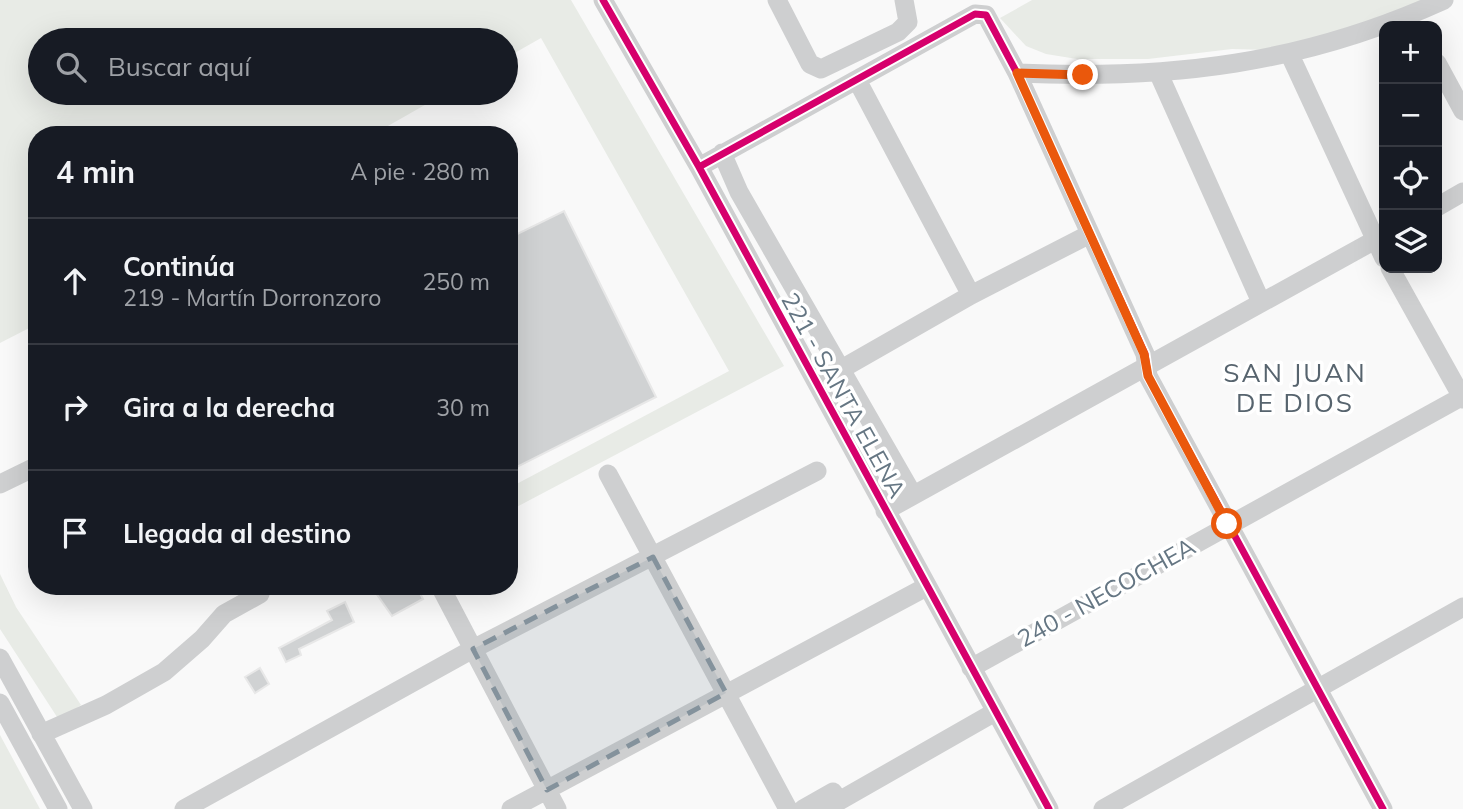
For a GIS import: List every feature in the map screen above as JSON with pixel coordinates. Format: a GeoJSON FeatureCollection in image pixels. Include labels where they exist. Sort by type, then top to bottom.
{"type":"FeatureCollection","features":[{"type":"Feature","properties":{"kind":"street","name":"221 - SANTA ELENA"},"geometry":{"type":"LineString","coordinates":[[603,0],[699,167],[1049,809]]}},
{"type":"Feature","properties":{"kind":"street"},"geometry":{"type":"LineString","coordinates":[[777,0],[810,64],[821,69],[898,32],[908,22],[904,0]]}},
{"type":"Feature","properties":{"kind":"street"},"geometry":{"type":"LineString","coordinates":[[1413,21],[1444,0]]}},
{"type":"Feature","properties":{"kind":"street"},"geometry":{"type":"LineString","coordinates":[[699,167],[975,14],[986,15],[1017,73],[1144,354],[1148,376],[1382,809]]}},
{"type":"Feature","properties":{"kind":"street"},"geometry":{"type":"LineString","coordinates":[[1017,73],[1158,72],[1290,55],[1379,30]]}},
{"type":"Feature","properties":{"kind":"street"},"geometry":{"type":"LineString","coordinates":[[1290,55],[1379,241]]}},
{"type":"Feature","properties":{"kind":"street"},"geometry":{"type":"LineString","coordinates":[[1158,72],[1261,302]]}},
{"type":"Feature","properties":{"kind":"street"},"geometry":{"type":"LineString","coordinates":[[1442,72],[1463,111]]}},
{"type":"Feature","properties":{"kind":"street"},"geometry":{"type":"LineString","coordinates":[[857,80],[971,295]]}},
{"type":"Feature","properties":{"kind":"street","name":"221 - SANTA ELENA"},"geometry":{"type":"LineString","coordinates":[[722,153],[739,192],[913,495]]}},
{"type":"Feature","properties":{"kind":"street"},"geometry":{"type":"LineString","coordinates":[[1442,204],[1463,192]]}},
{"type":"Feature","properties":{"kind":"street"},"geometry":{"type":"LineString","coordinates":[[816,383],[971,295],[1088,235]]}},
{"type":"Feature","properties":{"kind":"street"},"geometry":{"type":"LineString","coordinates":[[885,511],[1261,302],[1379,246]]}},
{"type":"Feature","properties":{"kind":"street"},"geometry":{"type":"LineString","coordinates":[[1393,273],[1463,398]]}},
{"type":"Feature","properties":{"kind":"street","name":"240 - NECOCHEA"},"geometry":{"type":"LineString","coordinates":[[971,668],[1227,524],[1463,398]]}},
{"type":"Feature","properties":{"kind":"street"},"geometry":{"type":"LineString","coordinates":[[0,484],[28,470]]}},
{"type":"Feature","properties":{"kind":"street"},"geometry":{"type":"LineString","coordinates":[[184,809],[473,649],[817,471]]}},
{"type":"Feature","properties":{"kind":"street"},"geometry":{"type":"LineString","coordinates":[[608,474],[788,809]]}},
{"type":"Feature","properties":{"kind":"street"},"geometry":{"type":"LineString","coordinates":[[511,809],[926,587]]}},
{"type":"Feature","properties":{"kind":"street"},"geometry":{"type":"LineString","coordinates":[[41,734],[106,705],[164,671],[202,639],[224,614],[258,595]]}},
{"type":"Feature","properties":{"kind":"street"},"geometry":{"type":"LineString","coordinates":[[445,595],[557,809]]}},
{"type":"Feature","properties":{"kind":"street"},"geometry":{"type":"LineString","coordinates":[[1103,809],[1316,687],[1463,607]]}},
{"type":"Feature","properties":{"kind":"street"},"geometry":{"type":"LineString","coordinates":[[0,658],[83,809]]}},
{"type":"Feature","properties":{"kind":"street"},"geometry":{"type":"LineString","coordinates":[[0,703],[58,809]]}},
{"type":"Feature","properties":{"kind":"street"},"geometry":{"type":"LineString","coordinates":[[824,809],[995,712]]}},
{"type":"Feature","properties":{"kind":"street"},"geometry":{"type":"LineString","coordinates":[[803,809],[943,729],[974,722]]}},
{"type":"Feature","properties":{"kind":"highlighted area"},"geometry":{"type":"Polygon","coordinates":[[[653,557],[726,693],[547,790],[473,649],[653,557]]]}},
{"type":"Feature","properties":{"kind":"shaded area"},"geometry":{"type":"Polygon","coordinates":[[[0,0],[571,0],[784,366],[518,506],[518,483],[729,371],[541,38],[518,51],[518,28],[28,28],[28,105],[425,105],[388,126],[28,126],[28,329],[0,343],[0,0]]]}},
{"type":"Feature","properties":{"kind":"shaded area"},"geometry":{"type":"Polygon","coordinates":[[[1032,0],[1429,0],[1363,27],[1269,50],[1232,49],[1148,59],[1077,59],[1046,54],[1026,46],[1000,18],[1032,0]]]}},
{"type":"Feature","properties":{"kind":"shaded area"},"geometry":{"type":"Polygon","coordinates":[[[0,574],[16,607],[81,705],[59,720],[0,629],[0,574]]]}},
{"type":"Feature","properties":{"kind":"shaded area"},"geometry":{"type":"Polygon","coordinates":[[[0,735],[40,809],[0,809],[0,735]]]}},
{"type":"Feature","properties":{"kind":"building"},"geometry":{"type":"Polygon","coordinates":[[[564,211],[656,397],[518,466],[518,234],[564,211]]]}},
{"type":"Feature","properties":{"kind":"building"},"geometry":{"type":"Polygon","coordinates":[[[377,595],[421,595],[423,599],[392,616],[377,595]]]}},
{"type":"Feature","properties":{"kind":"building"},"geometry":{"type":"Polygon","coordinates":[[[345,602],[354,622],[299,649],[301,655],[286,662],[279,648],[332,620],[327,611],[345,602]]]}},
{"type":"Feature","properties":{"kind":"building"},"geometry":{"type":"Polygon","coordinates":[[[260,668],[269,684],[255,693],[245,677],[260,668]]]}},
{"type":"Feature","properties":{"kind":"cycle path"},"geometry":{"type":"LineString","coordinates":[[603,0],[699,167],[1049,809]]}},
{"type":"Feature","properties":{"kind":"cycle path"},"geometry":{"type":"LineString","coordinates":[[699,167],[975,14],[986,15],[1017,73],[1145,354],[1148,376],[1383,809]]}},
{"type":"Feature","properties":{"kind":"district","name":"SAN JUAN DE DIOS"},"geometry":{"type":"Point","coordinates":[1295,387]}},
{"type":"Feature","properties":{"kind":"route"},"geometry":{"type":"LineString","coordinates":[[1083,75],[1017,73],[1144,354],[1148,376],[1227,524]]}}]}
